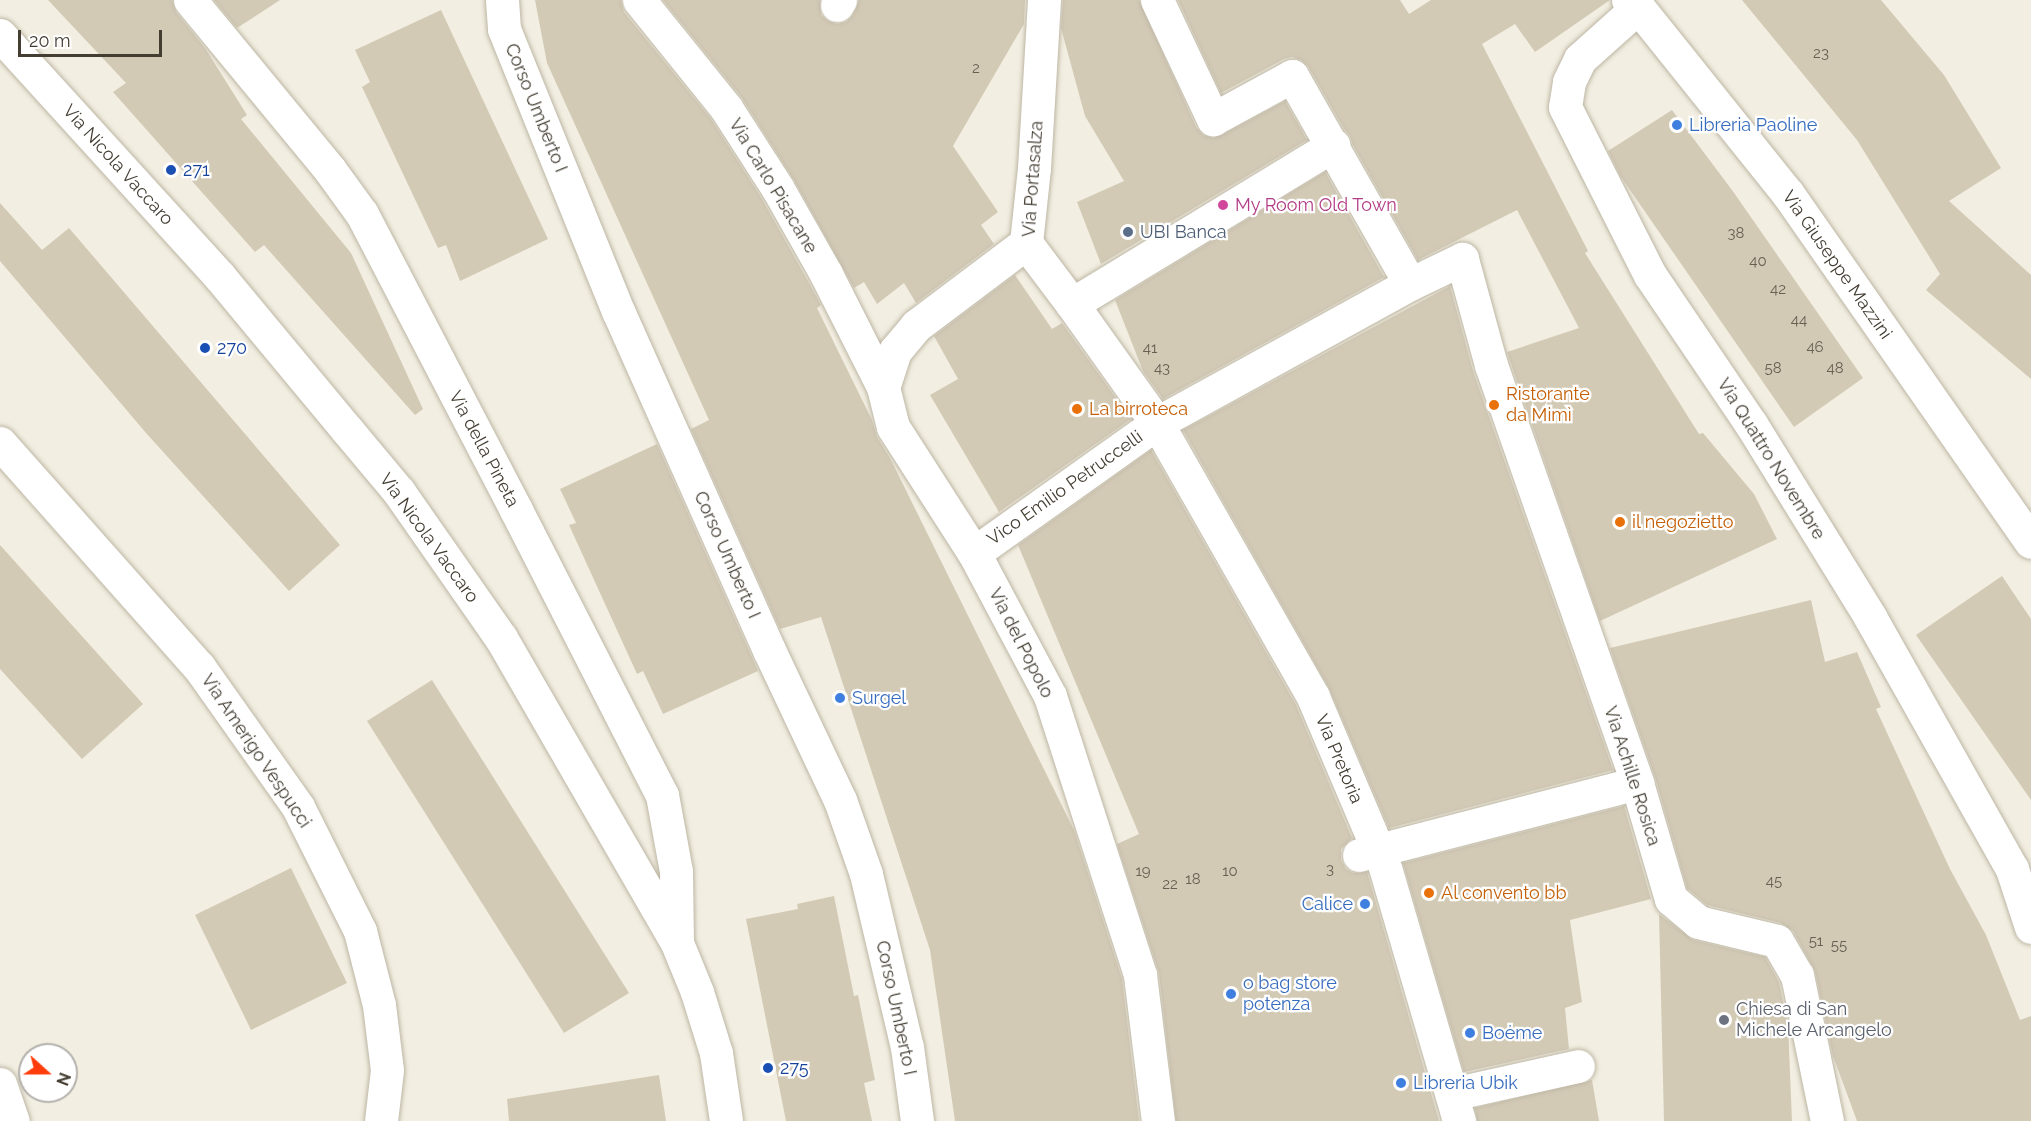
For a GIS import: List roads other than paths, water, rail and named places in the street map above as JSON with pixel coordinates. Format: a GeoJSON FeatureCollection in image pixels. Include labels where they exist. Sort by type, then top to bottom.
{"type":"FeatureCollection","features":[{"type":"Feature","properties":{"kind":"street","name":"Via della Pineta"},"geometry":{"type":"LineString","coordinates":[[190,0],[330,170],[362,214],[516,510],[662,795],[676,871],[676,943]]}},
{"type":"Feature","properties":{"kind":"street","name":"Corso Umberto I"},"geometry":{"type":"LineString","coordinates":[[502,0],[504,29],[619,313],[769,650],[840,801],[866,874],[907,1047],[916,1121]]}},
{"type":"Feature","properties":{"kind":"street","name":"Via Carlo Pisacane"},"geometry":{"type":"LineString","coordinates":[[639,0],[726,108],[778,189],[826,274],[883,387]]}},
{"type":"Feature","properties":{"kind":"street","name":"Via Portasalza"},"geometry":{"type":"LineString","coordinates":[[1044,0],[1034,168],[1026,243],[1156,423]]}},
{"type":"Feature","properties":{"kind":"street"},"geometry":{"type":"LineString","coordinates":[[1157,0],[1212,119],[1293,76],[1334,145],[1410,284]]}},
{"type":"Feature","properties":{"kind":"street","name":"Via Giuseppe Mazzini"},"geometry":{"type":"LineString","coordinates":[[1633,4],[1788,194],[2031,542]]}},
{"type":"Feature","properties":{"kind":"street","name":"Via Quattro Novembre"},"geometry":{"type":"LineString","coordinates":[[1633,4],[1580,59],[1569,81],[1565,107],[1650,275],[1751,424],[1870,617],[2012,869],[2031,927]]}},
{"type":"Feature","properties":{"kind":"street","name":"Via Nicola Vaccaro"},"geometry":{"type":"LineString","coordinates":[[0,35],[220,278],[399,492],[501,638],[676,943],[697,992],[716,1053],[726,1121]]}},
{"type":"Feature","properties":{"kind":"street"},"geometry":{"type":"LineString","coordinates":[[1072,304],[1334,145]]}},
{"type":"Feature","properties":{"kind":"street"},"geometry":{"type":"LineString","coordinates":[[883,387],[896,351],[916,326],[1026,243]]}},
{"type":"Feature","properties":{"kind":"street","name":"Via Achille Rosica"},"geometry":{"type":"LineString","coordinates":[[1410,284],[1462,259],[1491,365],[1636,783],[1671,899],[1698,922],[1777,941],[1797,975],[1827,1121]]}},
{"type":"Feature","properties":{"kind":"street","name":"Vico Emilio Petruccelli"},"geometry":{"type":"LineString","coordinates":[[974,553],[1156,423],[1410,284]]}},
{"type":"Feature","properties":{"kind":"street","name":"Via del Popolo"},"geometry":{"type":"LineString","coordinates":[[883,387],[893,427],[974,553],[1050,696],[1140,975],[1158,1121]]}},
{"type":"Feature","properties":{"kind":"street","name":"Via Pretoria"},"geometry":{"type":"LineString","coordinates":[[1156,423],[1313,697],[1456,1108]]}},
{"type":"Feature","properties":{"kind":"street","name":"Via Amerigo Vespucci"},"geometry":{"type":"LineString","coordinates":[[0,443],[199,667],[298,807],[363,942],[379,1005],[387,1070],[381,1121]]}},
{"type":"Feature","properties":{"kind":"street"},"geometry":{"type":"LineString","coordinates":[[1369,853],[1636,783]]}},
{"type":"Feature","properties":{"kind":"street"},"geometry":{"type":"LineString","coordinates":[[1456,1108],[1578,1066]]}},
{"type":"Feature","properties":{"kind":"street"},"geometry":{"type":"LineString","coordinates":[[0,1084],[13,1121]]}},
{"type":"Feature","properties":{"kind":"place","name":"Libreria Paoline"},"geometry":{"type":"Point","coordinates":[1677,125]}},
{"type":"Feature","properties":{"kind":"place","name":"271"},"geometry":{"type":"Point","coordinates":[171,170]}},
{"type":"Feature","properties":{"kind":"place","name":"My Room Old Town"},"geometry":{"type":"Point","coordinates":[1223,205]}},
{"type":"Feature","properties":{"kind":"place","name":"UBI Banca"},"geometry":{"type":"Point","coordinates":[1128,232]}},
{"type":"Feature","properties":{"kind":"place","name":"270"},"geometry":{"type":"Point","coordinates":[205,348]}},
{"type":"Feature","properties":{"kind":"place","name":"Ristorante da Mimì"},"geometry":{"type":"Point","coordinates":[1494,405]}},
{"type":"Feature","properties":{"kind":"place","name":"La birroteca"},"geometry":{"type":"Point","coordinates":[1077,409]}},
{"type":"Feature","properties":{"kind":"place","name":"il negozietto"},"geometry":{"type":"Point","coordinates":[1620,522]}},
{"type":"Feature","properties":{"kind":"place","name":"Surgel"},"geometry":{"type":"Point","coordinates":[840,698]}},
{"type":"Feature","properties":{"kind":"place","name":"Al convento bb"},"geometry":{"type":"Point","coordinates":[1429,893]}},
{"type":"Feature","properties":{"kind":"place","name":"Calice"},"geometry":{"type":"Point","coordinates":[1365,904]}},
{"type":"Feature","properties":{"kind":"place","name":"o bag store potenza"},"geometry":{"type":"Point","coordinates":[1231,994]}},
{"type":"Feature","properties":{"kind":"place","name":"Chiesa di San Michele Arcangelo"},"geometry":{"type":"Point","coordinates":[1724,1020]}},
{"type":"Feature","properties":{"kind":"place","name":"Boėme"},"geometry":{"type":"Point","coordinates":[1470,1033]}},
{"type":"Feature","properties":{"kind":"place","name":"275"},"geometry":{"type":"Point","coordinates":[768,1068]}},
{"type":"Feature","properties":{"kind":"place","name":"Libreria Ubik"},"geometry":{"type":"Point","coordinates":[1401,1083]}}]}
